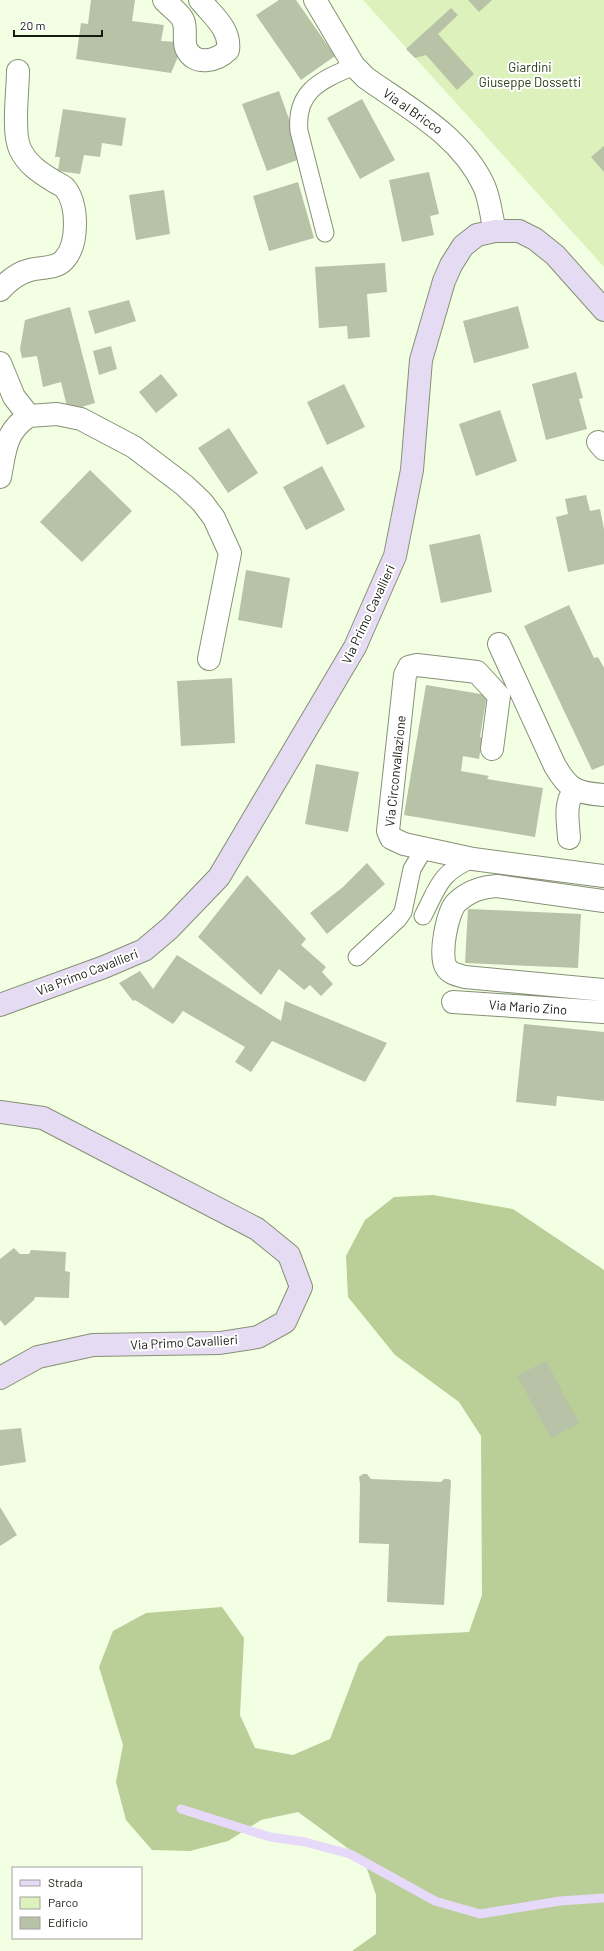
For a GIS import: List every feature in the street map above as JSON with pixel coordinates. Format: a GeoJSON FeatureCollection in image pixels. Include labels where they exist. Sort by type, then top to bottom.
{"type":"FeatureCollection","features":[{"type":"Feature","properties":{"kind":"main road","name":"Via Primo Cavallieri"},"geometry":{"type":"LineString","coordinates":[[1,1002],[104,967],[144,950],[170,928],[219,877],[355,647],[395,556],[412,470],[421,360],[444,281],[451,265],[463,246],[477,235],[495,231],[519,231],[535,239],[554,255],[604,310]]}},
{"type":"Feature","properties":{"kind":"main road","name":"Via Primo Cavallieri"},"geometry":{"type":"LineString","coordinates":[[0,1112],[43,1118],[257,1229],[288,1256],[301,1287],[285,1322],[258,1337],[220,1343],[94,1345],[38,1357],[0,1378]]}},
{"type":"Feature","properties":{"kind":"street"},"geometry":{"type":"LineString","coordinates":[[164,0],[183,20],[187,49],[194,57],[204,60],[214,60],[228,50],[229,41],[226,31],[200,0]]}},
{"type":"Feature","properties":{"kind":"street","name":"Via al Bricco"},"geometry":{"type":"LineString","coordinates":[[315,0],[354,66],[366,78],[449,137],[470,161],[485,187],[495,231]]}},
{"type":"Feature","properties":{"kind":"street"},"geometry":{"type":"LineString","coordinates":[[0,290],[18,275],[30,270],[54,266],[64,260],[74,238],[74,210],[64,188],[39,173],[29,163],[20,149],[16,132],[18,71]]}},
{"type":"Feature","properties":{"kind":"street"},"geometry":{"type":"LineString","coordinates":[[0,364],[14,397],[28,416]]}},
{"type":"Feature","properties":{"kind":"street"},"geometry":{"type":"LineString","coordinates":[[0,477],[10,434],[19,422],[28,416],[57,414],[81,419],[134,447],[184,485],[202,502],[214,518],[230,553],[209,659]]}},
{"type":"Feature","properties":{"kind":"street"},"geometry":{"type":"LineString","coordinates":[[499,644],[555,766],[564,781],[574,791],[585,794],[604,795]]}},
{"type":"Feature","properties":{"kind":"street","name":"Via Circonvallazione"},"geometry":{"type":"LineString","coordinates":[[492,750],[499,696],[477,672],[417,665],[409,667],[405,675],[388,831],[391,838],[397,842],[424,849],[473,859],[604,876]]}},
{"type":"Feature","properties":{"kind":"street"},"geometry":{"type":"LineString","coordinates":[[569,838],[567,806],[569,798],[574,791]]}},
{"type":"Feature","properties":{"kind":"street"},"geometry":{"type":"LineString","coordinates":[[604,902],[497,886],[483,886],[469,893],[456,903],[448,919],[443,945],[446,967],[453,974],[459,976],[604,990]]}},
{"type":"Feature","properties":{"kind":"street","name":"Via Mario Zino"},"geometry":{"type":"LineString","coordinates":[[453,1002],[604,1012]]}},
{"type":"Feature","properties":{"kind":"lane"},"geometry":{"type":"LineString","coordinates":[[325,233],[299,131],[298,119],[301,104],[308,91],[316,85],[354,66]]}},
{"type":"Feature","properties":{"kind":"lane"},"geometry":{"type":"LineString","coordinates":[[357,957],[398,920],[403,912],[412,869],[424,849]]}},
{"type":"Feature","properties":{"kind":"lane"},"geometry":{"type":"LineString","coordinates":[[422,916],[442,879],[451,870],[473,859]]}},
{"type":"Feature","properties":{"kind":"green space","name":"Giardini Giuseppe Dossetti"},"geometry":{"type":"Polygon","coordinates":[[[363,0],[604,0],[604,267],[363,0]]]}},
{"type":"Feature","properties":{"kind":"green space"},"geometry":{"type":"Polygon","coordinates":[[[433,1195],[513,1209],[604,1270],[604,1951],[352,1951],[376,1934],[376,1895],[364,1860],[298,1812],[261,1820],[228,1841],[190,1851],[152,1850],[126,1820],[116,1782],[123,1745],[99,1667],[113,1631],[146,1613],[222,1607],[244,1638],[240,1715],[255,1748],[293,1755],[330,1739],[359,1663],[387,1636],[469,1632],[482,1595],[481,1436],[459,1402],[395,1355],[348,1297],[346,1256],[365,1220],[394,1197],[433,1195]]]}},
{"type":"Feature","properties":{"kind":"building"},"geometry":{"type":"Polygon","coordinates":[[[91,0],[135,0],[132,21],[164,25],[161,41],[180,42],[177,59],[171,73],[76,59],[81,23],[88,24],[91,0]]]}},
{"type":"Feature","properties":{"kind":"building"},"geometry":{"type":"Polygon","coordinates":[[[279,0],[296,0],[335,56],[301,80],[256,15],[279,0]]]}},
{"type":"Feature","properties":{"kind":"building"},"geometry":{"type":"Polygon","coordinates":[[[468,0],[492,0],[479,12],[468,0]]]}},
{"type":"Feature","properties":{"kind":"building"},"geometry":{"type":"Polygon","coordinates":[[[451,8],[458,15],[438,34],[474,74],[457,90],[426,55],[415,58],[406,49],[451,8]]]}},
{"type":"Feature","properties":{"kind":"building"},"geometry":{"type":"Polygon","coordinates":[[[279,91],[303,158],[267,171],[242,104],[279,91]]]}},
{"type":"Feature","properties":{"kind":"building"},"geometry":{"type":"Polygon","coordinates":[[[362,99],[395,160],[360,179],[327,118],[362,99]]]}},
{"type":"Feature","properties":{"kind":"building"},"geometry":{"type":"Polygon","coordinates":[[[63,109],[126,118],[122,146],[102,143],[100,157],[84,155],[80,174],[58,171],[60,157],[55,157],[63,109]]]}},
{"type":"Feature","properties":{"kind":"building"},"geometry":{"type":"Polygon","coordinates":[[[604,146],[604,172],[591,157],[604,146]]]}},
{"type":"Feature","properties":{"kind":"building"},"geometry":{"type":"Polygon","coordinates":[[[429,172],[439,214],[430,216],[434,235],[402,242],[389,180],[429,172]]]}},
{"type":"Feature","properties":{"kind":"building"},"geometry":{"type":"Polygon","coordinates":[[[298,182],[314,238],[269,251],[253,196],[298,182]]]}},
{"type":"Feature","properties":{"kind":"building"},"geometry":{"type":"Polygon","coordinates":[[[164,190],[170,234],[136,240],[129,195],[164,190]]]}},
{"type":"Feature","properties":{"kind":"building"},"geometry":{"type":"Polygon","coordinates":[[[385,263],[387,292],[367,294],[370,337],[348,339],[347,326],[319,328],[315,267],[385,263]]]}},
{"type":"Feature","properties":{"kind":"building"},"geometry":{"type":"Polygon","coordinates":[[[129,300],[136,321],[95,334],[88,311],[129,300]]]}},
{"type":"Feature","properties":{"kind":"building"},"geometry":{"type":"Polygon","coordinates":[[[518,306],[529,348],[474,363],[463,321],[518,306]]]}},
{"type":"Feature","properties":{"kind":"building"},"geometry":{"type":"Polygon","coordinates":[[[70,307],[95,403],[68,411],[61,382],[43,387],[37,356],[22,358],[20,349],[25,320],[70,307]]]}},
{"type":"Feature","properties":{"kind":"building"},"geometry":{"type":"Polygon","coordinates":[[[111,346],[117,369],[99,375],[93,351],[111,346]]]}},
{"type":"Feature","properties":{"kind":"building"},"geometry":{"type":"Polygon","coordinates":[[[576,372],[583,398],[579,399],[587,429],[546,440],[532,384],[576,372]]]}},
{"type":"Feature","properties":{"kind":"building"},"geometry":{"type":"Polygon","coordinates":[[[161,374],[178,395],[156,413],[139,392],[161,374]]]}},
{"type":"Feature","properties":{"kind":"building"},"geometry":{"type":"Polygon","coordinates":[[[344,384],[365,427],[327,445],[307,402],[344,384]]]}},
{"type":"Feature","properties":{"kind":"building"},"geometry":{"type":"Polygon","coordinates":[[[500,410],[517,461],[476,476],[459,424],[500,410]]]}},
{"type":"Feature","properties":{"kind":"building"},"geometry":{"type":"Polygon","coordinates":[[[229,428],[258,473],[228,493],[198,448],[229,428]]]}},
{"type":"Feature","properties":{"kind":"building"},"geometry":{"type":"Polygon","coordinates":[[[322,466],[345,510],[306,530],[283,487],[322,466]]]}},
{"type":"Feature","properties":{"kind":"building"},"geometry":{"type":"Polygon","coordinates":[[[90,470],[132,511],[82,562],[40,522],[90,470]]]}},
{"type":"Feature","properties":{"kind":"building"},"geometry":{"type":"Polygon","coordinates":[[[586,495],[590,511],[600,509],[604,529],[604,564],[568,572],[556,517],[568,514],[565,499],[586,495]]]}},
{"type":"Feature","properties":{"kind":"building"},"geometry":{"type":"Polygon","coordinates":[[[480,534],[492,592],[441,603],[429,545],[480,534]]]}},
{"type":"Feature","properties":{"kind":"building"},"geometry":{"type":"Polygon","coordinates":[[[246,570],[290,578],[282,628],[238,620],[246,570]]]}},
{"type":"Feature","properties":{"kind":"building"},"geometry":{"type":"Polygon","coordinates":[[[569,605],[594,658],[598,657],[604,668],[604,765],[592,770],[524,626],[569,605]]]}},
{"type":"Feature","properties":{"kind":"building"},"geometry":{"type":"Polygon","coordinates":[[[232,678],[235,743],[181,746],[177,681],[232,678]]]}},
{"type":"Feature","properties":{"kind":"building"},"geometry":{"type":"Polygon","coordinates":[[[426,685],[487,695],[480,737],[482,738],[479,759],[463,756],[461,771],[489,776],[487,779],[543,788],[535,837],[404,815],[426,685]]]}},
{"type":"Feature","properties":{"kind":"building"},"geometry":{"type":"Polygon","coordinates":[[[316,764],[359,772],[348,832],[305,824],[316,764]]]}},
{"type":"Feature","properties":{"kind":"building"},"geometry":{"type":"Polygon","coordinates":[[[367,863],[385,884],[327,934],[310,913],[343,887],[367,863]]]}},
{"type":"Feature","properties":{"kind":"building"},"geometry":{"type":"Polygon","coordinates":[[[247,875],[306,939],[301,945],[326,967],[322,972],[333,984],[321,996],[310,985],[304,990],[279,969],[261,995],[198,937],[247,875]]]}},
{"type":"Feature","properties":{"kind":"building"},"geometry":{"type":"Polygon","coordinates":[[[468,909],[581,914],[578,968],[465,963],[468,909]]]}},
{"type":"Feature","properties":{"kind":"building"},"geometry":{"type":"Polygon","coordinates":[[[177,955],[281,1021],[285,1001],[387,1043],[365,1082],[272,1041],[251,1072],[235,1062],[245,1047],[183,1011],[173,1024],[135,1000],[133,1001],[119,983],[140,971],[153,989],[177,955]]]}},
{"type":"Feature","properties":{"kind":"building"},"geometry":{"type":"Polygon","coordinates":[[[524,1024],[604,1032],[604,1101],[557,1096],[556,1106],[516,1102],[524,1024]]]}},
{"type":"Feature","properties":{"kind":"building"},"geometry":{"type":"Polygon","coordinates":[[[14,1248],[20,1254],[29,1254],[31,1250],[66,1252],[65,1271],[70,1272],[69,1298],[35,1297],[34,1300],[5,1326],[0,1320],[0,1259],[14,1248]]]}},
{"type":"Feature","properties":{"kind":"building"},"geometry":{"type":"Polygon","coordinates":[[[546,1361],[579,1423],[551,1438],[517,1376],[546,1361]]]}},
{"type":"Feature","properties":{"kind":"building"},"geometry":{"type":"Polygon","coordinates":[[[21,1428],[26,1462],[0,1466],[0,1430],[21,1428]]]}},
{"type":"Feature","properties":{"kind":"building"},"geometry":{"type":"Polygon","coordinates":[[[363,1474],[367,1474],[371,1479],[441,1482],[444,1479],[449,1479],[451,1481],[444,1605],[387,1602],[389,1544],[359,1543],[359,1477],[363,1474]]]}},
{"type":"Feature","properties":{"kind":"building"},"geometry":{"type":"Polygon","coordinates":[[[0,1507],[17,1535],[0,1546],[0,1507]]]}},
{"type":"Feature","properties":{"kind":"waterway"},"geometry":{"type":"LineString","coordinates":[[181,1809],[270,1837],[305,1842],[350,1854],[435,1901],[480,1914],[560,1901],[604,1898]]}}]}
